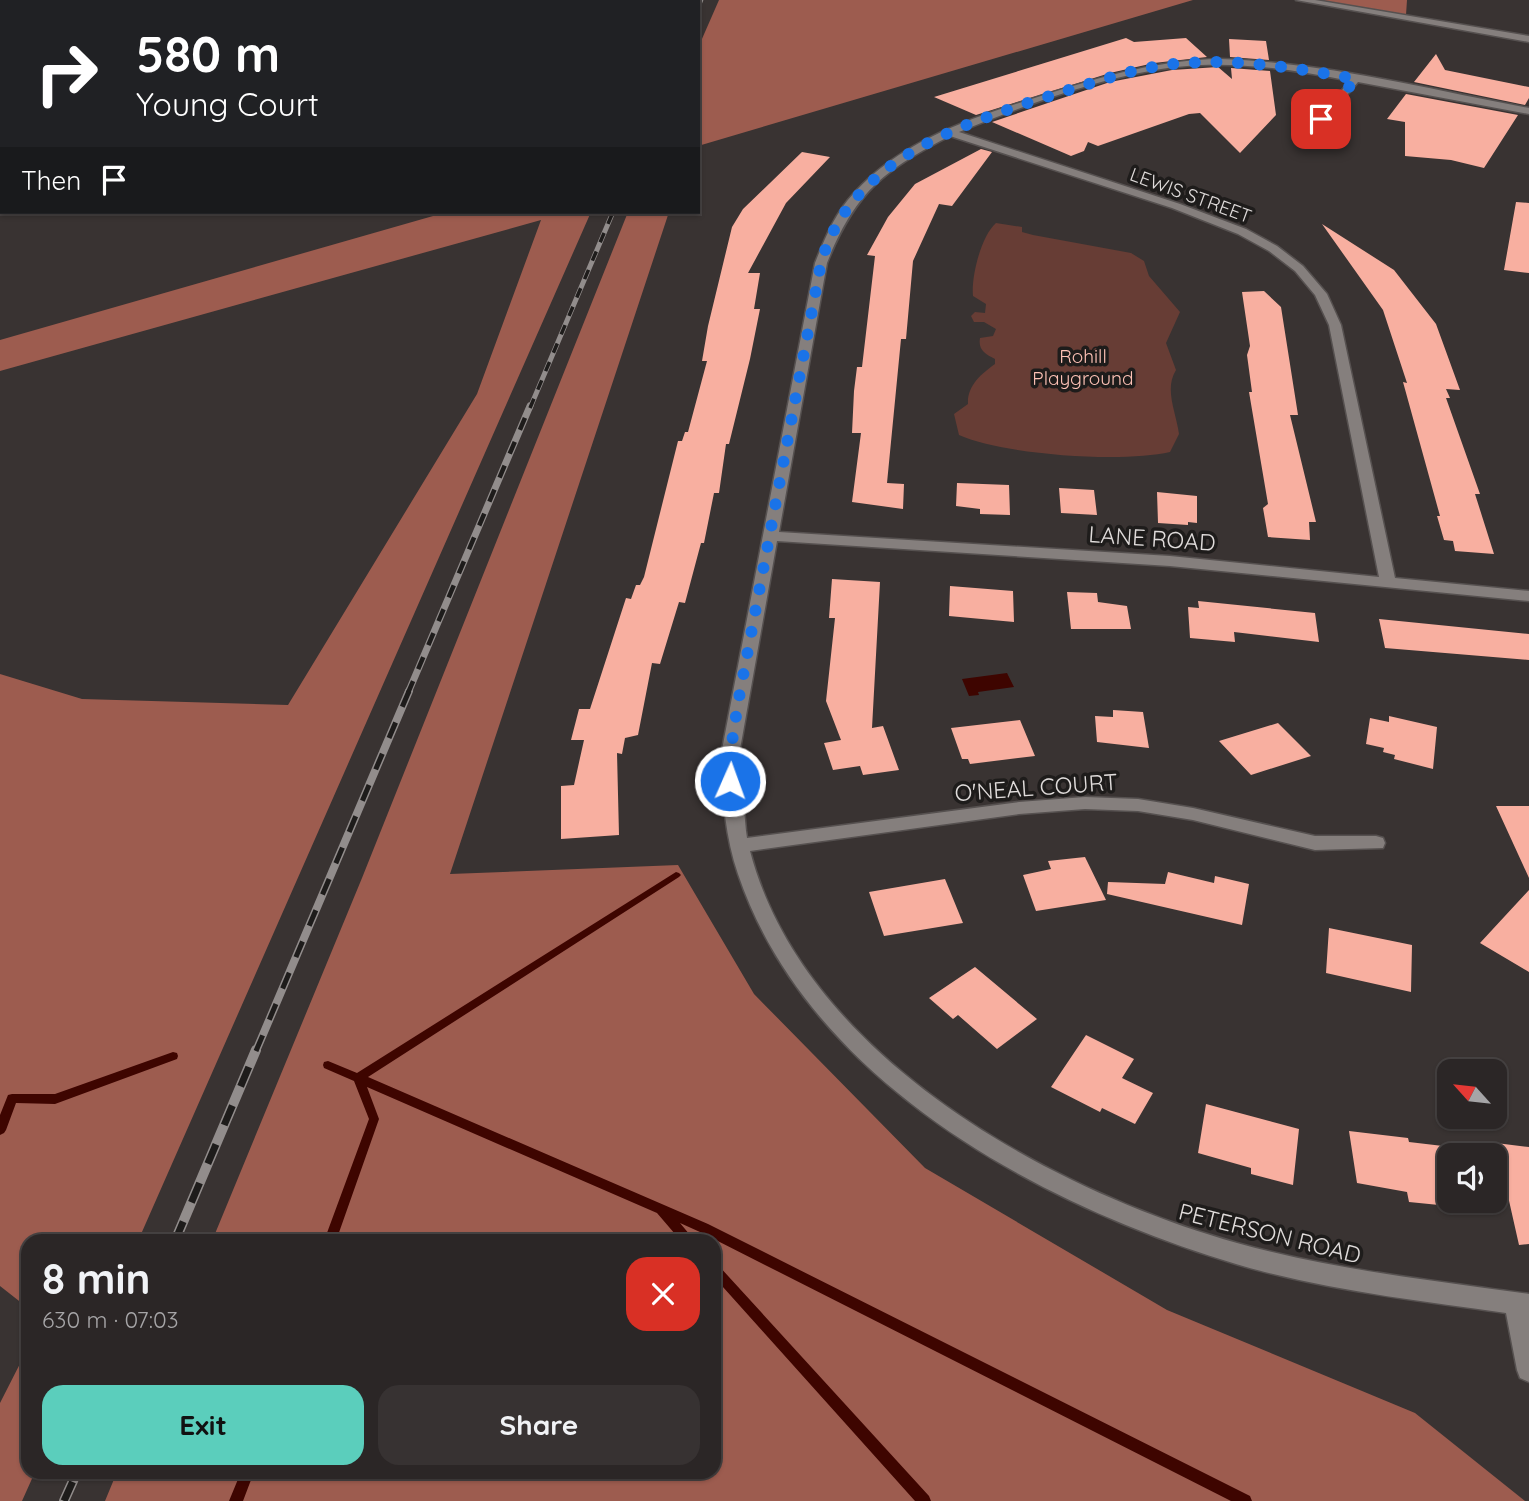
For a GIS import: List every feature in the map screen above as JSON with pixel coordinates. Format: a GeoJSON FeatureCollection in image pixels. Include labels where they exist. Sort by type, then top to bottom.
{"type":"FeatureCollection","features":[{"type":"Feature","properties":{"kind":"street"},"geometry":{"type":"LineString","coordinates":[[1300,0],[1529,39]]}},
{"type":"Feature","properties":{"kind":"street","name":"PETERSON ROAD"},"geometry":{"type":"LineString","coordinates":[[1522,1304],[1330,1274],[1238,1254],[1159,1230],[1084,1198],[1009,1159],[940,1114],[884,1068],[840,1024],[803,979],[775,935],[748,878],[739,846],[731,806],[730,755],[821,263],[833,229],[864,187],[885,169],[949,132],[983,118],[1093,83],[1163,65],[1249,63],[1356,79],[1529,111]]}},
{"type":"Feature","properties":{"kind":"street"},"geometry":{"type":"LineString","coordinates":[[1331,142],[1319,131],[1321,119],[1356,79]]}},
{"type":"Feature","properties":{"kind":"street","name":"LEWIS STREET"},"geometry":{"type":"LineString","coordinates":[[949,132],[1221,223],[1267,246],[1304,273],[1329,307],[1335,325],[1388,582]]}},
{"type":"Feature","properties":{"kind":"street","name":"LANE ROAD"},"geometry":{"type":"LineString","coordinates":[[770,536],[1170,561],[1529,596]]}},
{"type":"Feature","properties":{"kind":"street","name":"O'NEAL COURT"},"geometry":{"type":"LineString","coordinates":[[739,846],[1019,808],[1085,803],[1138,805],[1193,814],[1315,843],[1376,843]]}},
{"type":"Feature","properties":{"kind":"street"},"geometry":{"type":"LineString","coordinates":[[1522,1304],[1529,1370]]}},
{"type":"Feature","properties":{"kind":"green space","name":"Rohill Playground"},"geometry":{"type":"Polygon","coordinates":[[[996,223],[1022,227],[1022,232],[1033,235],[1131,253],[1144,261],[1149,276],[1180,312],[1166,343],[1176,370],[1171,393],[1179,434],[1170,452],[1123,457],[1063,455],[1004,448],[959,435],[954,414],[968,404],[972,386],[995,364],[995,359],[980,346],[980,338],[993,336],[996,329],[984,322],[974,322],[971,316],[975,312],[985,313],[986,304],[973,296],[974,278],[986,237],[996,223]]]}},
{"type":"Feature","properties":{"kind":"shaded area"},"geometry":{"type":"Polygon","coordinates":[[[719,0],[1193,0],[700,145],[700,43],[719,0]]]}},
{"type":"Feature","properties":{"kind":"shaded area"},"geometry":{"type":"Polygon","coordinates":[[[1316,0],[1407,0],[1406,15],[1316,0]]]}},
{"type":"Feature","properties":{"kind":"shaded area"},"geometry":{"type":"Polygon","coordinates":[[[440,214],[590,214],[141,1234],[21,1234],[21,1302],[0,1286],[0,674],[82,699],[288,705],[477,394],[541,220],[0,371],[0,340],[440,214]]]}},
{"type":"Feature","properties":{"kind":"shaded area"},"geometry":{"type":"Polygon","coordinates":[[[627,214],[668,214],[450,874],[678,865],[754,994],[925,1168],[1167,1310],[1415,1413],[1525,1501],[105,1501],[114,1479],[721,1479],[721,1234],[215,1234],[362,878],[627,214]]]}},
{"type":"Feature","properties":{"kind":"shaded area"},"geometry":{"type":"Polygon","coordinates":[[[1007,673],[1014,687],[978,692],[979,695],[969,696],[962,679],[1007,673]]]}},
{"type":"Feature","properties":{"kind":"shaded area"},"geometry":{"type":"Polygon","coordinates":[[[21,1362],[21,1479],[32,1479],[22,1501],[0,1501],[0,1403],[21,1362]]]}},
{"type":"Feature","properties":{"kind":"building"},"geometry":{"type":"Polygon","coordinates":[[[1126,38],[1134,42],[1186,38],[1207,57],[1154,63],[1110,73],[976,115],[934,97],[1126,38]]]}},
{"type":"Feature","properties":{"kind":"building"},"geometry":{"type":"Polygon","coordinates":[[[1229,39],[1266,41],[1269,60],[1230,57],[1229,39]]]}},
{"type":"Feature","properties":{"kind":"building"},"geometry":{"type":"Polygon","coordinates":[[[1436,54],[1445,70],[1529,87],[1529,98],[1525,105],[1414,82],[1436,54]]]}},
{"type":"Feature","properties":{"kind":"building"},"geometry":{"type":"Polygon","coordinates":[[[1218,67],[1232,79],[1231,68],[1270,71],[1276,115],[1240,153],[1200,113],[1189,114],[1098,146],[1088,142],[1084,151],[1071,156],[992,122],[1110,82],[1172,70],[1218,67]]]}},
{"type":"Feature","properties":{"kind":"building"},"geometry":{"type":"Polygon","coordinates":[[[1406,94],[1518,115],[1484,168],[1451,160],[1405,156],[1405,122],[1387,119],[1406,94]]]}},
{"type":"Feature","properties":{"kind":"building"},"geometry":{"type":"Polygon","coordinates":[[[981,149],[992,152],[952,206],[939,204],[913,261],[906,339],[901,339],[887,483],[904,484],[903,509],[852,502],[861,433],[852,433],[854,391],[857,367],[862,367],[875,256],[867,255],[888,217],[915,184],[981,149]]]}},
{"type":"Feature","properties":{"kind":"building"},"geometry":{"type":"Polygon","coordinates":[[[802,152],[830,157],[786,203],[748,273],[760,273],[754,309],[760,309],[750,359],[729,444],[726,444],[719,493],[714,493],[704,543],[701,543],[685,603],[679,602],[660,664],[652,663],[638,735],[625,738],[622,754],[617,753],[619,835],[561,839],[561,786],[574,785],[584,740],[571,740],[579,709],[590,709],[626,598],[631,599],[636,585],[640,585],[644,577],[678,441],[682,441],[685,432],[688,432],[707,361],[702,361],[708,326],[732,227],[743,209],[802,152]]]}},
{"type":"Feature","properties":{"kind":"building"},"geometry":{"type":"Polygon","coordinates":[[[1516,202],[1529,203],[1529,273],[1504,270],[1516,202]]]}},
{"type":"Feature","properties":{"kind":"building"},"geometry":{"type":"Polygon","coordinates":[[[1322,224],[1394,270],[1436,324],[1460,390],[1446,389],[1450,398],[1446,398],[1480,494],[1475,494],[1494,554],[1455,551],[1453,541],[1444,540],[1437,516],[1440,516],[1403,382],[1407,383],[1383,310],[1322,224]]]}},
{"type":"Feature","properties":{"kind":"building"},"geometry":{"type":"Polygon","coordinates":[[[1264,291],[1281,307],[1298,415],[1290,415],[1316,522],[1309,522],[1310,540],[1268,537],[1263,508],[1268,504],[1249,392],[1252,392],[1247,355],[1250,346],[1242,292],[1264,291]]]}},
{"type":"Feature","properties":{"kind":"building"},"geometry":{"type":"Polygon","coordinates":[[[957,483],[1009,485],[1010,515],[980,514],[980,509],[956,506],[957,483]]]}},
{"type":"Feature","properties":{"kind":"building"},"geometry":{"type":"Polygon","coordinates":[[[1059,488],[1094,490],[1097,515],[1061,513],[1059,488]]]}},
{"type":"Feature","properties":{"kind":"building"},"geometry":{"type":"Polygon","coordinates":[[[1157,492],[1197,496],[1197,523],[1158,523],[1157,492]]]}},
{"type":"Feature","properties":{"kind":"building"},"geometry":{"type":"Polygon","coordinates":[[[832,579],[880,582],[872,728],[883,726],[899,770],[863,775],[860,766],[833,770],[824,743],[841,740],[826,701],[835,618],[829,618],[832,579]]]}},
{"type":"Feature","properties":{"kind":"building"},"geometry":{"type":"Polygon","coordinates":[[[950,586],[1013,591],[1014,622],[949,616],[950,586]]]}},
{"type":"Feature","properties":{"kind":"building"},"geometry":{"type":"Polygon","coordinates":[[[1067,592],[1097,593],[1098,602],[1127,606],[1131,629],[1071,629],[1067,592]]]}},
{"type":"Feature","properties":{"kind":"building"},"geometry":{"type":"Polygon","coordinates":[[[1198,601],[1315,613],[1319,642],[1234,632],[1235,642],[1190,638],[1188,607],[1199,608],[1198,601]]]}},
{"type":"Feature","properties":{"kind":"building"},"geometry":{"type":"Polygon","coordinates":[[[1379,619],[1529,634],[1529,660],[1385,648],[1379,619]]]}},
{"type":"Feature","properties":{"kind":"building"},"geometry":{"type":"Polygon","coordinates":[[[1113,710],[1143,712],[1149,748],[1097,742],[1095,716],[1113,717],[1113,710]]]}},
{"type":"Feature","properties":{"kind":"building"},"geometry":{"type":"Polygon","coordinates":[[[1389,716],[1437,727],[1433,769],[1394,759],[1395,755],[1383,752],[1384,748],[1366,744],[1370,718],[1389,722],[1389,716]]]}},
{"type":"Feature","properties":{"kind":"building"},"geometry":{"type":"Polygon","coordinates":[[[1020,720],[1035,756],[970,764],[968,759],[962,759],[951,728],[1020,720]]]}},
{"type":"Feature","properties":{"kind":"building"},"geometry":{"type":"Polygon","coordinates":[[[1278,723],[1311,756],[1251,775],[1219,741],[1278,723]]]}},
{"type":"Feature","properties":{"kind":"building"},"geometry":{"type":"Polygon","coordinates":[[[1496,806],[1529,806],[1529,878],[1496,806]]]}},
{"type":"Feature","properties":{"kind":"building"},"geometry":{"type":"Polygon","coordinates":[[[1085,857],[1106,900],[1036,911],[1023,875],[1051,869],[1048,861],[1085,857]]]}},
{"type":"Feature","properties":{"kind":"building"},"geometry":{"type":"Polygon","coordinates":[[[1168,872],[1214,883],[1215,876],[1249,884],[1242,925],[1107,894],[1108,882],[1165,884],[1168,872]]]}},
{"type":"Feature","properties":{"kind":"building"},"geometry":{"type":"Polygon","coordinates":[[[945,879],[963,923],[884,936],[869,892],[945,879]]]}},
{"type":"Feature","properties":{"kind":"building"},"geometry":{"type":"Polygon","coordinates":[[[1529,890],[1529,972],[1480,943],[1529,890]]]}},
{"type":"Feature","properties":{"kind":"building"},"geometry":{"type":"Polygon","coordinates":[[[1329,928],[1412,945],[1411,992],[1326,973],[1329,928]]]}},
{"type":"Feature","properties":{"kind":"building"},"geometry":{"type":"Polygon","coordinates":[[[975,967],[1037,1019],[997,1049],[958,1015],[953,1019],[929,998],[975,967]]]}},
{"type":"Feature","properties":{"kind":"building"},"geometry":{"type":"Polygon","coordinates":[[[1086,1035],[1134,1059],[1122,1078],[1153,1093],[1135,1124],[1102,1108],[1100,1112],[1051,1087],[1086,1035]]]}},
{"type":"Feature","properties":{"kind":"building"},"geometry":{"type":"Polygon","coordinates":[[[1206,1104],[1299,1129],[1293,1185],[1251,1174],[1251,1168],[1198,1153],[1206,1104]]]}},
{"type":"Feature","properties":{"kind":"building"},"geometry":{"type":"Polygon","coordinates":[[[1349,1131],[1408,1138],[1409,1142],[1437,1145],[1437,1205],[1409,1202],[1407,1192],[1357,1183],[1349,1131]]]}},
{"type":"Feature","properties":{"kind":"building"},"geometry":{"type":"Polygon","coordinates":[[[1507,1144],[1529,1147],[1529,1244],[1519,1245],[1507,1192],[1507,1144]]]}},
{"type":"Feature","properties":{"kind":"waterway"},"geometry":{"type":"LineString","coordinates":[[358,1078],[676,875]]}},
{"type":"Feature","properties":{"kind":"waterway"},"geometry":{"type":"LineString","coordinates":[[0,1130],[12,1098],[55,1099],[173,1056]]}},
{"type":"Feature","properties":{"kind":"waterway"},"geometry":{"type":"LineString","coordinates":[[328,1065],[358,1078]]}},
{"type":"Feature","properties":{"kind":"waterway"},"geometry":{"type":"LineString","coordinates":[[333,1234],[374,1119],[358,1078]]}},
{"type":"Feature","properties":{"kind":"waterway"},"geometry":{"type":"LineString","coordinates":[[358,1078],[716,1234]]}},
{"type":"Feature","properties":{"kind":"waterway"},"geometry":{"type":"LineString","coordinates":[[662,1211],[683,1234]]}},
{"type":"Feature","properties":{"kind":"waterway"},"geometry":{"type":"LineString","coordinates":[[721,1237],[1245,1501]]}},
{"type":"Feature","properties":{"kind":"waterway"},"geometry":{"type":"LineString","coordinates":[[721,1277],[924,1501]]}},
{"type":"Feature","properties":{"kind":"waterway"},"geometry":{"type":"LineString","coordinates":[[236,1501],[244,1479]]}},
{"type":"Feature","properties":{"kind":"railway"},"geometry":{"type":"LineString","coordinates":[[530,408],[612,214]]}},
{"type":"Feature","properties":{"kind":"railway"},"geometry":{"type":"LineString","coordinates":[[408,693],[530,406]]}},
{"type":"Feature","properties":{"kind":"railway"},"geometry":{"type":"LineString","coordinates":[[256,1051],[409,691]]}},
{"type":"Feature","properties":{"kind":"railway"},"geometry":{"type":"LineString","coordinates":[[178,1234],[256,1050]]}},
{"type":"Feature","properties":{"kind":"railway"},"geometry":{"type":"LineString","coordinates":[[64,1501],[74,1479]]}},
{"type":"Feature","properties":{"kind":"route"},"geometry":{"type":"LineString","coordinates":[[730,781],[730,755],[738,703],[821,263],[833,229],[864,187],[885,169],[930,141],[983,118],[1117,75],[1163,65],[1218,62],[1277,65],[1356,79],[1321,119]]}}]}
